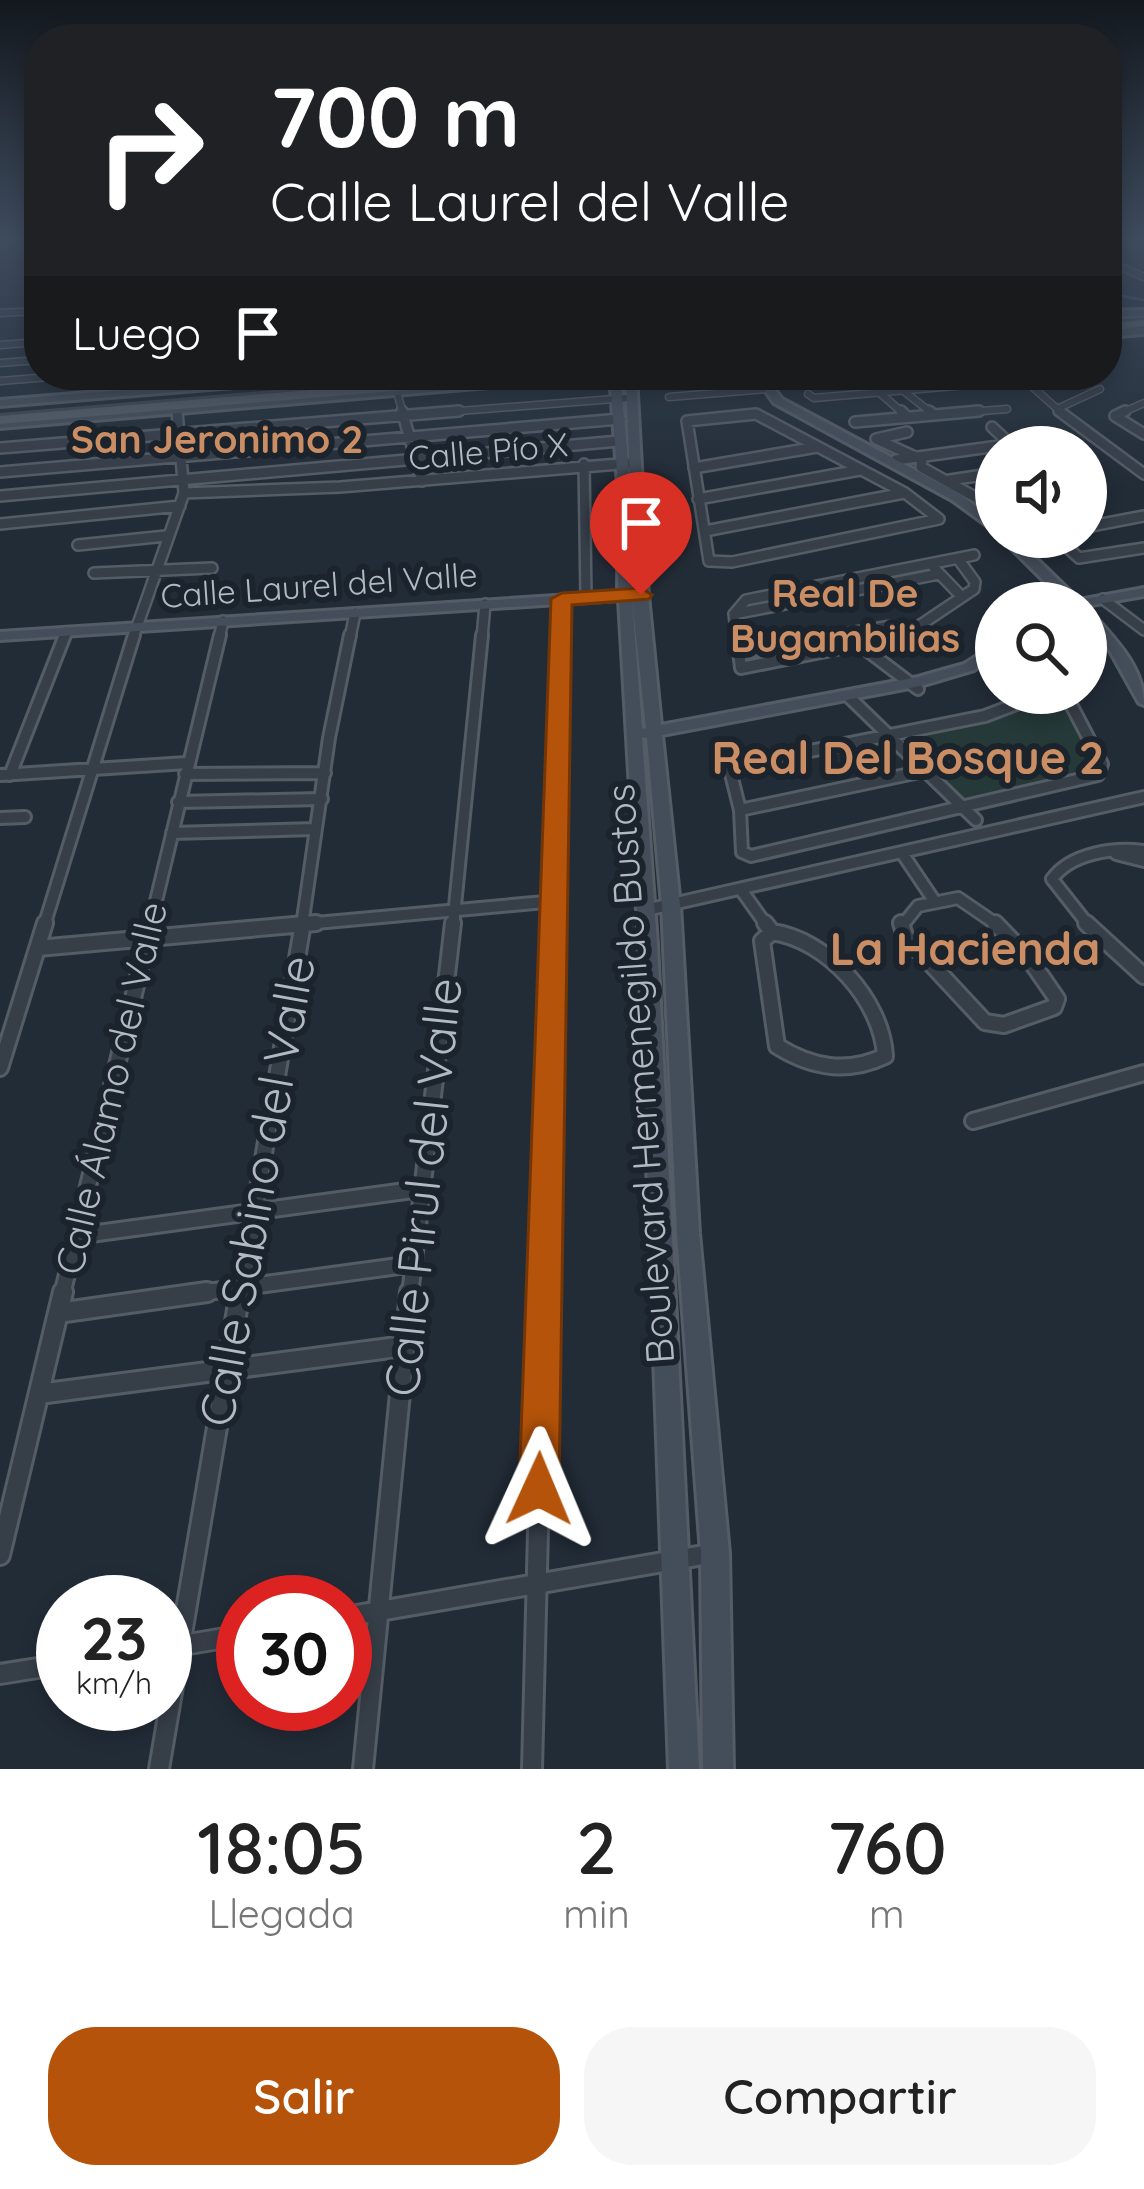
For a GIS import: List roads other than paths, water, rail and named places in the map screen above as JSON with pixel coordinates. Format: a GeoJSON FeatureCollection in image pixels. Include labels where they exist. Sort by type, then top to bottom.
{"type":"FeatureCollection","features":[{"type":"Feature","properties":{"kind":"main road"},"geometry":{"type":"LineString","coordinates":[[0,423],[231,390]]}},
{"type":"Feature","properties":{"kind":"main road"},"geometry":{"type":"LineString","coordinates":[[0,406],[259,390]]}},
{"type":"Feature","properties":{"kind":"main road"},"geometry":{"type":"LineString","coordinates":[[338,397],[373,390]]}},
{"type":"Feature","properties":{"kind":"main road"},"geometry":{"type":"LineString","coordinates":[[16,419],[66,420]]}},
{"type":"Feature","properties":{"kind":"street"},"geometry":{"type":"LineString","coordinates":[[0,423],[66,420],[207,390]]}},
{"type":"Feature","properties":{"kind":"street"},"geometry":{"type":"LineString","coordinates":[[177,395],[338,397],[422,390]]}},
{"type":"Feature","properties":{"kind":"street","name":"Boulevard Hermenegildo Bustos"},"geometry":{"type":"LineString","coordinates":[[617,390],[619,441],[631,463]]}},
{"type":"Feature","properties":{"kind":"street","name":"Boulevard Hermenegildo Bustos"},"geometry":{"type":"LineString","coordinates":[[633,390],[633,595],[670,905],[688,1233],[715,1553],[718,1769]]}},
{"type":"Feature","properties":{"kind":"street"},"geometry":{"type":"LineString","coordinates":[[668,397],[745,390]]}},
{"type":"Feature","properties":{"kind":"street"},"geometry":{"type":"LineString","coordinates":[[770,390],[806,416],[975,512]]}},
{"type":"Feature","properties":{"kind":"street"},"geometry":{"type":"LineString","coordinates":[[881,390],[807,394],[881,390]]}},
{"type":"Feature","properties":{"kind":"street"},"geometry":{"type":"LineString","coordinates":[[881,390],[904,415]]}},
{"type":"Feature","properties":{"kind":"street"},"geometry":{"type":"LineString","coordinates":[[873,432],[855,422],[1008,408],[999,405],[932,413],[905,390]]}},
{"type":"Feature","properties":{"kind":"street"},"geometry":{"type":"LineString","coordinates":[[1037,390],[1091,435],[1111,442],[1117,454],[1144,474]]}},
{"type":"Feature","properties":{"kind":"street"},"geometry":{"type":"LineString","coordinates":[[1057,409],[1098,390]]}},
{"type":"Feature","properties":{"kind":"street"},"geometry":{"type":"LineString","coordinates":[[398,392],[422,481]]}},
{"type":"Feature","properties":{"kind":"street"},"geometry":{"type":"LineString","coordinates":[[0,1068],[154,570],[184,493],[177,395]]}},
{"type":"Feature","properties":{"kind":"street"},"geometry":{"type":"LineString","coordinates":[[0,448],[634,398]]}},
{"type":"Feature","properties":{"kind":"street"},"geometry":{"type":"LineString","coordinates":[[1144,404],[1115,418],[1144,434]]}},
{"type":"Feature","properties":{"kind":"street"},"geometry":{"type":"LineString","coordinates":[[752,413],[819,447],[905,493],[938,520],[719,564],[707,560],[689,419],[752,413]]}},
{"type":"Feature","properties":{"kind":"street"},"geometry":{"type":"LineString","coordinates":[[776,423],[806,416]]}},
{"type":"Feature","properties":{"kind":"street"},"geometry":{"type":"LineString","coordinates":[[0,472],[620,419]]}},
{"type":"Feature","properties":{"kind":"street"},"geometry":{"type":"LineString","coordinates":[[907,432],[876,439],[923,460],[921,467],[975,496]]}},
{"type":"Feature","properties":{"kind":"street","name":"Calle Pío X"},"geometry":{"type":"LineString","coordinates":[[0,496],[619,441]]}},
{"type":"Feature","properties":{"kind":"street"},"geometry":{"type":"LineString","coordinates":[[694,468],[819,447]]}},
{"type":"Feature","properties":{"kind":"street"},"geometry":{"type":"LineString","coordinates":[[898,464],[914,456],[975,448]]}},
{"type":"Feature","properties":{"kind":"street"},"geometry":{"type":"LineString","coordinates":[[184,493],[422,481],[631,463]]}},
{"type":"Feature","properties":{"kind":"street"},"geometry":{"type":"LineString","coordinates":[[584,464],[586,597]]}},
{"type":"Feature","properties":{"kind":"street"},"geometry":{"type":"LineString","coordinates":[[698,500],[860,470]]}},
{"type":"Feature","properties":{"kind":"street"},"geometry":{"type":"LineString","coordinates":[[948,481],[975,476]]}},
{"type":"Feature","properties":{"kind":"street"},"geometry":{"type":"LineString","coordinates":[[705,531],[905,493]]}},
{"type":"Feature","properties":{"kind":"street"},"geometry":{"type":"LineString","coordinates":[[0,524],[180,506]]}},
{"type":"Feature","properties":{"kind":"street"},"geometry":{"type":"LineString","coordinates":[[1107,523],[1144,515]]}},
{"type":"Feature","properties":{"kind":"street"},"geometry":{"type":"LineString","coordinates":[[78,544],[166,536]]}},
{"type":"Feature","properties":{"kind":"street"},"geometry":{"type":"LineString","coordinates":[[1107,555],[1144,548]]}},
{"type":"Feature","properties":{"kind":"street"},"geometry":{"type":"LineString","coordinates":[[740,686],[734,614],[740,602],[974,554]]}},
{"type":"Feature","properties":{"kind":"street"},"geometry":{"type":"LineString","coordinates":[[1033,558],[1063,582]]}},
{"type":"Feature","properties":{"kind":"street"},"geometry":{"type":"LineString","coordinates":[[741,668],[869,647],[914,631],[976,584],[958,560]]}},
{"type":"Feature","properties":{"kind":"street"},"geometry":{"type":"LineString","coordinates":[[928,562],[962,597]]}},
{"type":"Feature","properties":{"kind":"street"},"geometry":{"type":"LineString","coordinates":[[94,573],[212,568]]}},
{"type":"Feature","properties":{"kind":"street"},"geometry":{"type":"LineString","coordinates":[[734,614],[939,574]]}},
{"type":"Feature","properties":{"kind":"street"},"geometry":{"type":"LineString","coordinates":[[1107,602],[1144,594]]}},
{"type":"Feature","properties":{"kind":"street","name":"Calle Laurel del Valle"},"geometry":{"type":"LineString","coordinates":[[0,636],[633,595]]}},
{"type":"Feature","properties":{"kind":"street"},"geometry":{"type":"LineString","coordinates":[[532,1769],[562,599]]}},
{"type":"Feature","properties":{"kind":"street","name":"Calle Pirul del Valle"},"geometry":{"type":"LineString","coordinates":[[363,1769],[419,1189],[455,908],[484,604]]}},
{"type":"Feature","properties":{"kind":"street"},"geometry":{"type":"LineString","coordinates":[[1107,612],[1141,627]]}},
{"type":"Feature","properties":{"kind":"street","name":"Calle Sabino del Valle"},"geometry":{"type":"LineString","coordinates":[[186,1575],[355,613]]}},
{"type":"Feature","properties":{"kind":"street","name":"Calle Álamo del Valle"},"geometry":{"type":"LineString","coordinates":[[0,1555],[223,621]]}},
{"type":"Feature","properties":{"kind":"street"},"geometry":{"type":"LineString","coordinates":[[738,652],[891,626],[914,631]]}},
{"type":"Feature","properties":{"kind":"street"},"geometry":{"type":"LineString","coordinates":[[67,632],[5,775],[186,769],[325,773]]}},
{"type":"Feature","properties":{"kind":"street"},"geometry":{"type":"LineString","coordinates":[[1107,634],[1144,700]]}},
{"type":"Feature","properties":{"kind":"street"},"geometry":{"type":"LineString","coordinates":[[869,647],[919,685]]}},
{"type":"Feature","properties":{"kind":"street"},"geometry":{"type":"LineString","coordinates":[[919,685],[975,663]]}},
{"type":"Feature","properties":{"kind":"street"},"geometry":{"type":"LineString","coordinates":[[647,733],[975,674]]}},
{"type":"Feature","properties":{"kind":"street"},"geometry":{"type":"LineString","coordinates":[[851,699],[976,820]]}},
{"type":"Feature","properties":{"kind":"street"},"geometry":{"type":"LineString","coordinates":[[730,767],[991,714]]}},
{"type":"Feature","properties":{"kind":"street"},"geometry":{"type":"LineString","coordinates":[[724,746],[740,810],[742,852],[751,856],[1089,778],[1102,772],[1102,764],[1076,714]]}},
{"type":"Feature","properties":{"kind":"street"},"geometry":{"type":"LineString","coordinates":[[647,733],[722,723]]}},
{"type":"Feature","properties":{"kind":"street","name":"Boulevard Hermenegildo Bustos"},"geometry":{"type":"LineString","coordinates":[[647,733],[646,910],[684,1769]]}},
{"type":"Feature","properties":{"kind":"street"},"geometry":{"type":"LineString","coordinates":[[740,810],[924,771]]}},
{"type":"Feature","properties":{"kind":"street"},"geometry":{"type":"LineString","coordinates":[[646,910],[1144,797]]}},
{"type":"Feature","properties":{"kind":"street"},"geometry":{"type":"LineString","coordinates":[[178,802],[322,799]]}},
{"type":"Feature","properties":{"kind":"street"},"geometry":{"type":"LineString","coordinates":[[0,818],[25,818]]}},
{"type":"Feature","properties":{"kind":"street"},"geometry":{"type":"LineString","coordinates":[[172,833],[315,829]]}},
{"type":"Feature","properties":{"kind":"street"},"geometry":{"type":"LineString","coordinates":[[1144,851],[1063,865],[1052,879],[1076,916],[1144,976]]}},
{"type":"Feature","properties":{"kind":"street"},"geometry":{"type":"LineString","coordinates":[[897,854],[933,899]]}},
{"type":"Feature","properties":{"kind":"street"},"geometry":{"type":"LineString","coordinates":[[1112,854],[1144,861]]}},
{"type":"Feature","properties":{"kind":"street"},"geometry":{"type":"LineString","coordinates":[[742,890],[772,932],[807,940],[845,977],[872,1011],[887,1042],[885,1055],[851,1068],[825,1066],[806,1063],[776,1046],[762,961],[762,941],[772,932]]}},
{"type":"Feature","properties":{"kind":"street"},"geometry":{"type":"LineString","coordinates":[[933,899],[967,900],[982,909],[1049,985],[1057,1004],[1004,1025],[979,1018],[902,930],[908,911],[933,899]]}},
{"type":"Feature","properties":{"kind":"street"},"geometry":{"type":"LineString","coordinates":[[38,948],[556,901]]}},
{"type":"Feature","properties":{"kind":"street"},"geometry":{"type":"LineString","coordinates":[[973,1120],[1144,1073]]}},
{"type":"Feature","properties":{"kind":"street"},"geometry":{"type":"LineString","coordinates":[[76,1236],[419,1189]]}},
{"type":"Feature","properties":{"kind":"street"},"geometry":{"type":"LineString","coordinates":[[58,1313],[413,1264]]}},
{"type":"Feature","properties":{"kind":"street"},"geometry":{"type":"LineString","coordinates":[[39,1394],[405,1346]]}},
{"type":"Feature","properties":{"kind":"street"},"geometry":{"type":"LineString","coordinates":[[372,1613],[715,1553]]}},
{"type":"Feature","properties":{"kind":"street"},"geometry":{"type":"LineString","coordinates":[[0,1674],[36,1668]]}},
{"type":"Feature","properties":{"kind":"street","name":"Calle Sabino del Valle"},"geometry":{"type":"LineString","coordinates":[[159,1769],[163,1731]]}},
{"type":"Feature","properties":{"kind":"district","name":"San Jeronimo 2"},"geometry":{"type":"Point","coordinates":[217,439]}},
{"type":"Feature","properties":{"kind":"district","name":"Real De Bugambilias"},"geometry":{"type":"Point","coordinates":[845,616]}},
{"type":"Feature","properties":{"kind":"district","name":"Real Del Bosque 2"},"geometry":{"type":"Point","coordinates":[908,758]}},
{"type":"Feature","properties":{"kind":"district","name":"La Hacienda"},"geometry":{"type":"Point","coordinates":[965,949]}}]}
